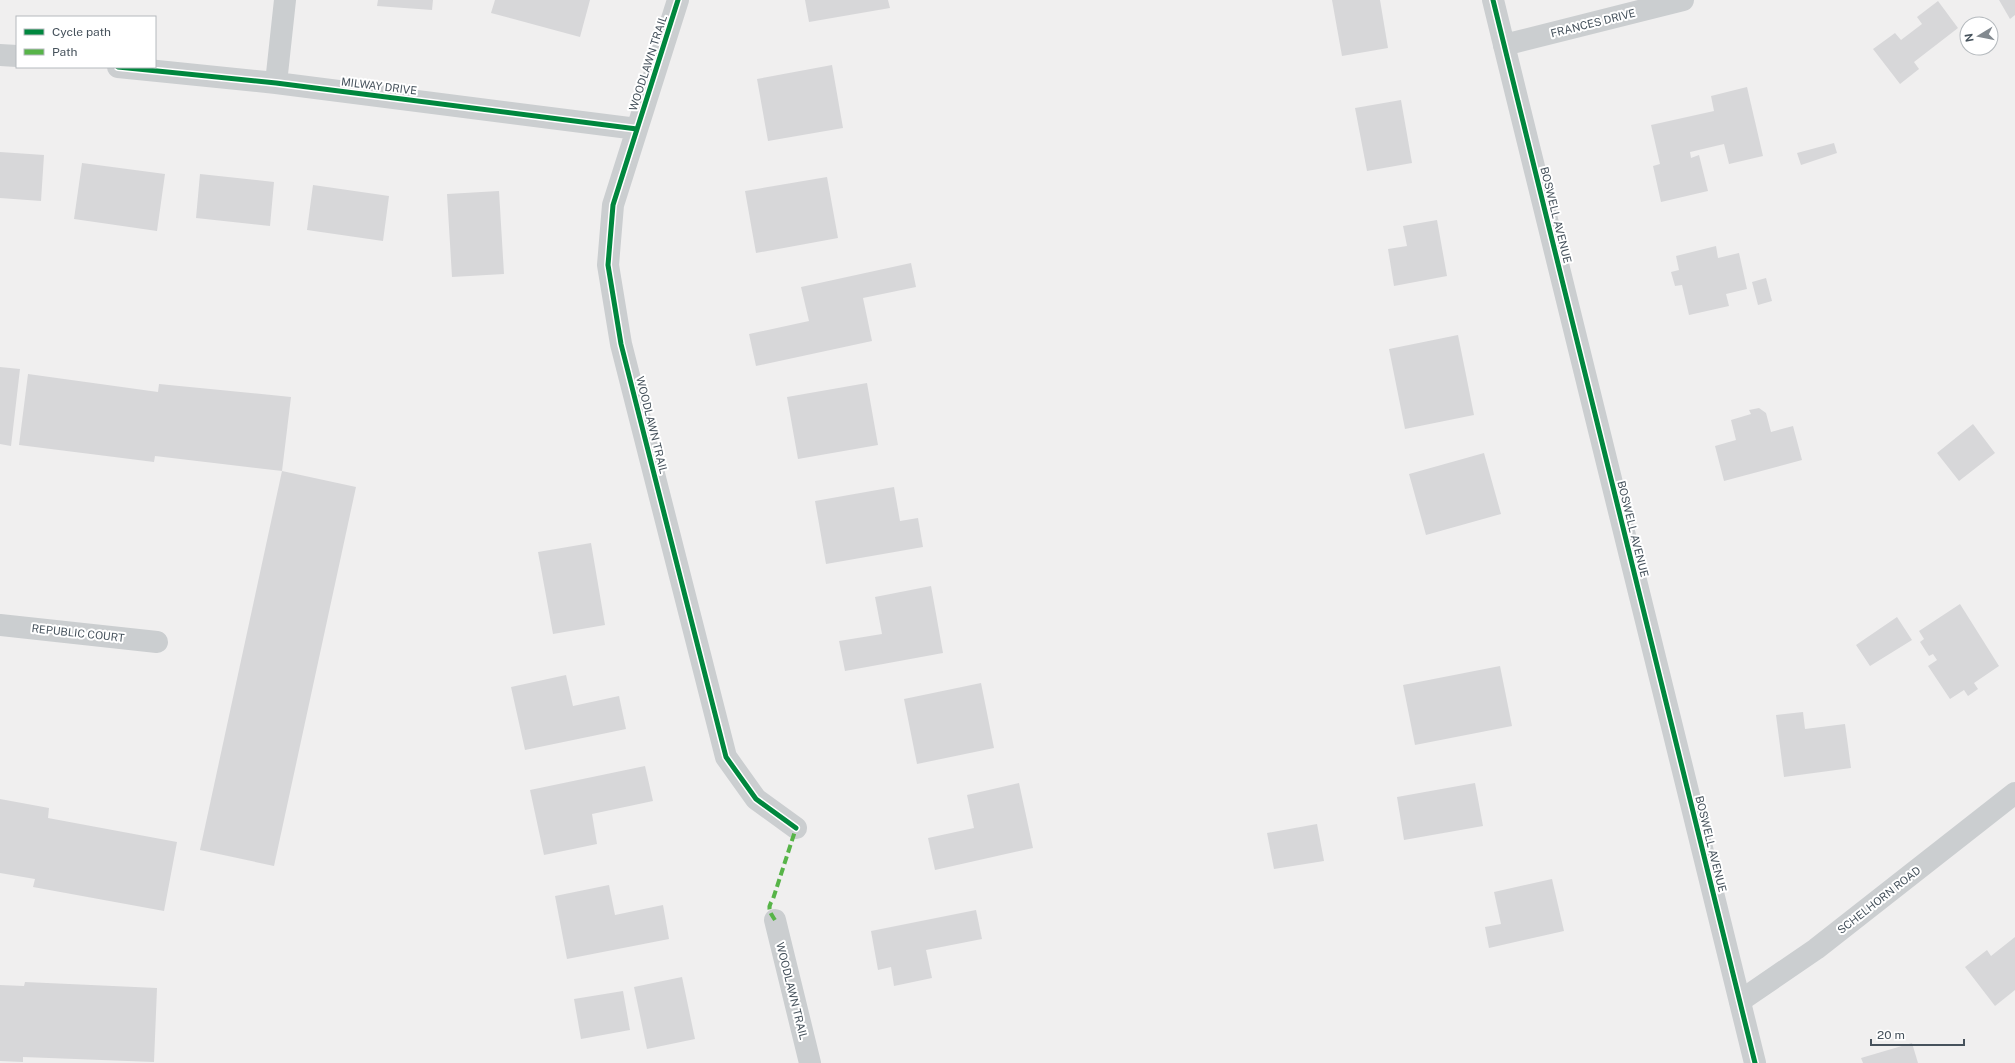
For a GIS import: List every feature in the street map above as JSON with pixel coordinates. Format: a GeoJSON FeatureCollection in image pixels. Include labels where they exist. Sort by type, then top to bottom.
{"type":"FeatureCollection","features":[{"type":"Feature","properties":{"kind":"street"},"geometry":{"type":"LineString","coordinates":[[276,83],[285,0]]}},
{"type":"Feature","properties":{"kind":"street","name":"WOODLAWN TRAIL"},"geometry":{"type":"LineString","coordinates":[[678,0],[613,204],[608,265],[621,344],[726,757],[756,799],[796,828]]}},
{"type":"Feature","properties":{"kind":"street","name":"BOSWELL AVENUE"},"geometry":{"type":"LineString","coordinates":[[1492,0],[1755,1063]]}},
{"type":"Feature","properties":{"kind":"street","name":"FRANCES DRIVE"},"geometry":{"type":"LineString","coordinates":[[1504,45],[1683,0]]}},
{"type":"Feature","properties":{"kind":"street"},"geometry":{"type":"LineString","coordinates":[[0,55],[16,56]]}},
{"type":"Feature","properties":{"kind":"street","name":"MILWAY DRIVE"},"geometry":{"type":"LineString","coordinates":[[128,68],[276,83],[637,129]]}},
{"type":"Feature","properties":{"kind":"street","name":"REPUBLIC COURT"},"geometry":{"type":"LineString","coordinates":[[0,625],[157,642]]}},
{"type":"Feature","properties":{"kind":"street","name":"SCHELHORN ROAD"},"geometry":{"type":"LineString","coordinates":[[1740,1002],[1816,949],[2015,793]]}},
{"type":"Feature","properties":{"kind":"street","name":"WOODLAWN TRAIL"},"geometry":{"type":"LineString","coordinates":[[775,920],[810,1063]]}},
{"type":"Feature","properties":{"kind":"building"},"geometry":{"type":"Polygon","coordinates":[[[378,0],[433,0],[432,10],[377,6],[378,0]]]}},
{"type":"Feature","properties":{"kind":"building"},"geometry":{"type":"Polygon","coordinates":[[[495,0],[590,0],[580,37],[491,13],[495,0]]]}},
{"type":"Feature","properties":{"kind":"building"},"geometry":{"type":"Polygon","coordinates":[[[805,0],[888,0],[890,8],[809,22],[805,0]]]}},
{"type":"Feature","properties":{"kind":"building"},"geometry":{"type":"Polygon","coordinates":[[[1332,0],[1380,0],[1388,48],[1342,56],[1332,0]]]}},
{"type":"Feature","properties":{"kind":"building"},"geometry":{"type":"Polygon","coordinates":[[[1999,0],[2015,0],[2015,15],[2010,19],[1999,0]]]}},
{"type":"Feature","properties":{"kind":"building"},"geometry":{"type":"Polygon","coordinates":[[[1938,1],[1958,28],[1914,62],[1919,69],[1900,84],[1873,49],[1895,33],[1901,40],[1922,24],[1917,17],[1938,1]]]}},
{"type":"Feature","properties":{"kind":"building"},"geometry":{"type":"Polygon","coordinates":[[[832,65],[843,128],[768,141],[757,79],[832,65]]]}},
{"type":"Feature","properties":{"kind":"building"},"geometry":{"type":"Polygon","coordinates":[[[1747,87],[1763,156],[1729,164],[1724,144],[1690,152],[1691,158],[1699,155],[1708,191],[1661,202],[1653,166],[1660,164],[1651,125],[1714,111],[1711,96],[1747,87]]]}},
{"type":"Feature","properties":{"kind":"building"},"geometry":{"type":"Polygon","coordinates":[[[1401,100],[1412,163],[1367,171],[1355,108],[1401,100]]]}},
{"type":"Feature","properties":{"kind":"building"},"geometry":{"type":"Polygon","coordinates":[[[1834,143],[1837,153],[1801,165],[1797,153],[1834,143]]]}},
{"type":"Feature","properties":{"kind":"building"},"geometry":{"type":"Polygon","coordinates":[[[0,152],[44,155],[41,201],[0,198],[0,152]]]}},
{"type":"Feature","properties":{"kind":"building"},"geometry":{"type":"Polygon","coordinates":[[[82,163],[165,174],[157,231],[74,219],[82,163]]]}},
{"type":"Feature","properties":{"kind":"building"},"geometry":{"type":"Polygon","coordinates":[[[200,174],[274,182],[270,226],[196,218],[200,174]]]}},
{"type":"Feature","properties":{"kind":"building"},"geometry":{"type":"Polygon","coordinates":[[[827,177],[838,238],[756,253],[745,191],[827,177]]]}},
{"type":"Feature","properties":{"kind":"building"},"geometry":{"type":"Polygon","coordinates":[[[313,185],[389,196],[383,241],[307,230],[313,185]]]}},
{"type":"Feature","properties":{"kind":"building"},"geometry":{"type":"Polygon","coordinates":[[[499,191],[504,274],[452,277],[447,194],[499,191]]]}},
{"type":"Feature","properties":{"kind":"building"},"geometry":{"type":"Polygon","coordinates":[[[1437,220],[1447,276],[1394,286],[1388,249],[1407,246],[1403,226],[1437,220]]]}},
{"type":"Feature","properties":{"kind":"building"},"geometry":{"type":"Polygon","coordinates":[[[1716,246],[1718,258],[1739,253],[1747,289],[1726,294],[1729,306],[1689,315],[1682,285],[1675,286],[1671,272],[1679,270],[1676,256],[1716,246]]]}},
{"type":"Feature","properties":{"kind":"building"},"geometry":{"type":"Polygon","coordinates":[[[911,263],[916,287],[863,298],[872,341],[756,366],[749,334],[809,321],[801,287],[911,263]]]}},
{"type":"Feature","properties":{"kind":"building"},"geometry":{"type":"Polygon","coordinates":[[[1766,278],[1772,301],[1758,305],[1752,282],[1766,278]]]}},
{"type":"Feature","properties":{"kind":"building"},"geometry":{"type":"Polygon","coordinates":[[[1458,335],[1474,415],[1405,429],[1389,349],[1458,335]]]}},
{"type":"Feature","properties":{"kind":"building"},"geometry":{"type":"Polygon","coordinates":[[[0,367],[20,369],[11,446],[0,444],[0,367]]]}},
{"type":"Feature","properties":{"kind":"building"},"geometry":{"type":"Polygon","coordinates":[[[28,374],[158,392],[159,384],[291,397],[282,471],[155,456],[154,462],[19,445],[28,374]]]}},
{"type":"Feature","properties":{"kind":"building"},"geometry":{"type":"Polygon","coordinates":[[[867,383],[878,445],[798,459],[787,397],[867,383]]]}},
{"type":"Feature","properties":{"kind":"building"},"geometry":{"type":"Polygon","coordinates":[[[1759,408],[1766,413],[1771,432],[1793,426],[1802,460],[1724,481],[1715,446],[1736,440],[1731,420],[1751,414],[1749,410],[1759,408]]]}},
{"type":"Feature","properties":{"kind":"building"},"geometry":{"type":"Polygon","coordinates":[[[1973,424],[1995,453],[1959,481],[1937,453],[1973,424]]]}},
{"type":"Feature","properties":{"kind":"building"},"geometry":{"type":"Polygon","coordinates":[[[1484,453],[1501,514],[1426,535],[1409,474],[1484,453]]]}},
{"type":"Feature","properties":{"kind":"building"},"geometry":{"type":"Polygon","coordinates":[[[282,471],[356,487],[274,866],[200,850],[282,471]]]}},
{"type":"Feature","properties":{"kind":"building"},"geometry":{"type":"Polygon","coordinates":[[[894,487],[900,521],[918,518],[923,547],[826,564],[815,501],[894,487]]]}},
{"type":"Feature","properties":{"kind":"building"},"geometry":{"type":"Polygon","coordinates":[[[591,543],[605,625],[553,634],[538,552],[591,543]]]}},
{"type":"Feature","properties":{"kind":"building"},"geometry":{"type":"Polygon","coordinates":[[[931,586],[943,653],[845,671],[839,641],[882,634],[875,597],[931,586]]]}},
{"type":"Feature","properties":{"kind":"building"},"geometry":{"type":"Polygon","coordinates":[[[1960,604],[1999,666],[1974,683],[1978,689],[1968,696],[1964,690],[1950,699],[1928,666],[1937,660],[1933,654],[1929,656],[1920,642],[1924,639],[1919,631],[1960,604]]]}},
{"type":"Feature","properties":{"kind":"building"},"geometry":{"type":"Polygon","coordinates":[[[1897,617],[1912,640],[1870,666],[1856,645],[1897,617]]]}},
{"type":"Feature","properties":{"kind":"building"},"geometry":{"type":"Polygon","coordinates":[[[1500,666],[1512,726],[1415,745],[1403,685],[1500,666]]]}},
{"type":"Feature","properties":{"kind":"building"},"geometry":{"type":"Polygon","coordinates":[[[566,675],[573,706],[619,696],[626,729],[525,750],[511,687],[566,675]]]}},
{"type":"Feature","properties":{"kind":"building"},"geometry":{"type":"Polygon","coordinates":[[[981,683],[994,748],[917,764],[904,699],[981,683]]]}},
{"type":"Feature","properties":{"kind":"building"},"geometry":{"type":"Polygon","coordinates":[[[1803,712],[1805,729],[1845,724],[1851,768],[1784,777],[1776,715],[1803,712]]]}},
{"type":"Feature","properties":{"kind":"building"},"geometry":{"type":"Polygon","coordinates":[[[645,766],[653,801],[592,814],[597,844],[544,855],[530,790],[645,766]]]}},
{"type":"Feature","properties":{"kind":"building"},"geometry":{"type":"Polygon","coordinates":[[[1019,783],[1033,848],[935,870],[928,838],[974,828],[967,795],[1019,783]]]}},
{"type":"Feature","properties":{"kind":"building"},"geometry":{"type":"Polygon","coordinates":[[[1475,783],[1483,826],[1404,840],[1397,797],[1475,783]]]}},
{"type":"Feature","properties":{"kind":"building"},"geometry":{"type":"Polygon","coordinates":[[[0,799],[49,808],[48,818],[177,842],[164,911],[33,887],[35,879],[0,873],[0,799]]]}},
{"type":"Feature","properties":{"kind":"building"},"geometry":{"type":"Polygon","coordinates":[[[1317,824],[1324,861],[1274,869],[1267,833],[1317,824]]]}},
{"type":"Feature","properties":{"kind":"building"},"geometry":{"type":"Polygon","coordinates":[[[1552,879],[1564,931],[1489,948],[1485,927],[1501,924],[1494,892],[1552,879]]]}},
{"type":"Feature","properties":{"kind":"building"},"geometry":{"type":"Polygon","coordinates":[[[609,885],[615,915],[663,905],[669,939],[567,959],[555,896],[609,885]]]}},
{"type":"Feature","properties":{"kind":"building"},"geometry":{"type":"Polygon","coordinates":[[[976,910],[982,939],[926,950],[932,978],[894,986],[891,967],[878,970],[871,931],[976,910]]]}},
{"type":"Feature","properties":{"kind":"building"},"geometry":{"type":"Polygon","coordinates":[[[2015,937],[2015,990],[1995,1006],[1965,967],[1987,950],[1991,956],[2015,937]]]}},
{"type":"Feature","properties":{"kind":"building"},"geometry":{"type":"Polygon","coordinates":[[[682,977],[695,1039],[647,1049],[634,987],[682,977]]]}},
{"type":"Feature","properties":{"kind":"building"},"geometry":{"type":"Polygon","coordinates":[[[25,982],[157,988],[154,1062],[23,1057],[23,1062],[0,1061],[0,985],[24,986],[25,982]]]}},
{"type":"Feature","properties":{"kind":"building"},"geometry":{"type":"Polygon","coordinates":[[[623,991],[630,1030],[581,1039],[574,999],[623,991]]]}},
{"type":"Feature","properties":{"kind":"building"},"geometry":{"type":"Polygon","coordinates":[[[1912,1043],[1918,1063],[1863,1063],[1861,1058],[1912,1043]]]}},
{"type":"Feature","properties":{"kind":"marked path"},"geometry":{"type":"LineString","coordinates":[[775,920],[769,907],[796,828]]}},
{"type":"Feature","properties":{"kind":"cycle path"},"geometry":{"type":"LineString","coordinates":[[678,0],[613,205],[608,265],[621,344],[726,757],[756,799],[796,828]]}},
{"type":"Feature","properties":{"kind":"cycle path"},"geometry":{"type":"LineString","coordinates":[[1493,0],[1755,1063]]}},
{"type":"Feature","properties":{"kind":"cycle path"},"geometry":{"type":"LineString","coordinates":[[128,68],[276,83],[637,129]]}}]}
